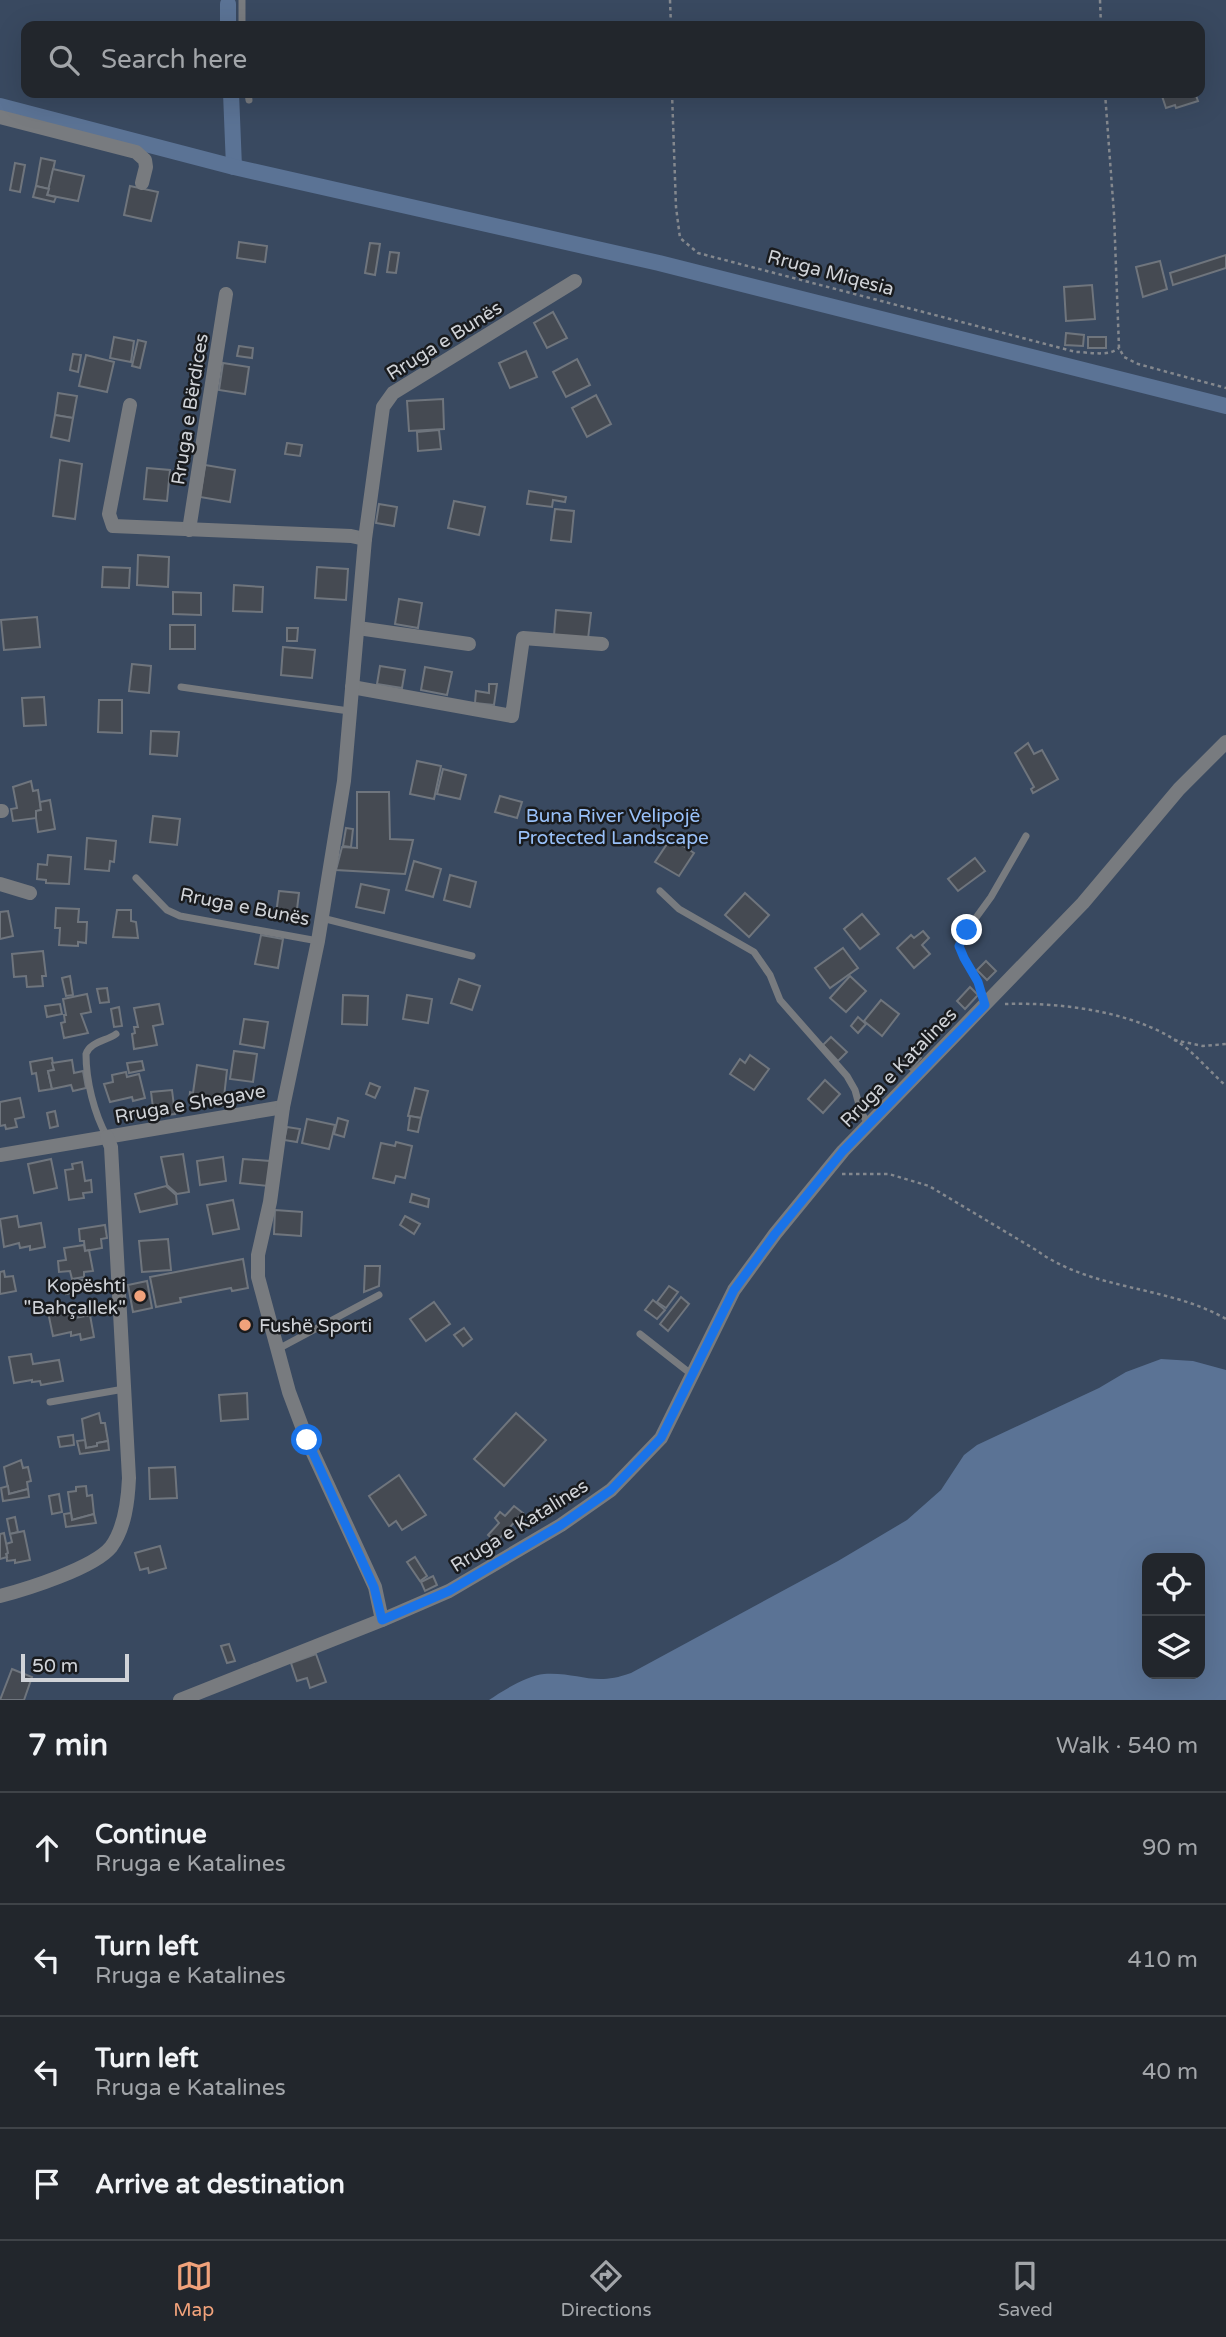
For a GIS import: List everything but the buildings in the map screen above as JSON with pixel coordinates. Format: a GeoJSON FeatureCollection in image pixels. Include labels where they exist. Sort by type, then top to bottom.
{"type":"FeatureCollection","features":[{"type":"Feature","properties":{"kind":"street"},"geometry":{"type":"LineString","coordinates":[[0,117],[136,152],[145,160],[142,183]]}},
{"type":"Feature","properties":{"kind":"street","name":"Rruga e Bunës"},"geometry":{"type":"LineString","coordinates":[[283,1107],[318,941],[345,780],[365,539],[383,407],[393,393],[575,281]]}},
{"type":"Feature","properties":{"kind":"street","name":"Rruga e Bërdices"},"geometry":{"type":"LineString","coordinates":[[189,530],[226,294]]}},
{"type":"Feature","properties":{"kind":"street"},"geometry":{"type":"LineString","coordinates":[[130,405],[109,514],[113,526],[351,536],[365,539]]}},
{"type":"Feature","properties":{"kind":"street"},"geometry":{"type":"LineString","coordinates":[[358,628],[469,644]]}},
{"type":"Feature","properties":{"kind":"street"},"geometry":{"type":"LineString","coordinates":[[352,687],[512,716],[523,638],[602,644]]}},
{"type":"Feature","properties":{"kind":"street","name":"Rruga e Katalines"},"geometry":{"type":"LineString","coordinates":[[180,1700],[449,1591],[561,1525],[611,1490],[661,1438],[734,1290],[824,1174],[1083,903],[1179,789],[1226,741]]}},
{"type":"Feature","properties":{"kind":"street"},"geometry":{"type":"LineString","coordinates":[[0,884],[30,893]]}},
{"type":"Feature","properties":{"kind":"street","name":"Rruga e Shegave"},"geometry":{"type":"LineString","coordinates":[[0,1155],[283,1107],[270,1202],[258,1255],[260,1286],[278,1349]]}},
{"type":"Feature","properties":{"kind":"street"},"geometry":{"type":"LineString","coordinates":[[0,1596],[51,1580],[96,1559],[110,1547],[123,1520],[128,1501],[129,1478],[111,1147],[107,1137]]}},
{"type":"Feature","properties":{"kind":"street"},"geometry":{"type":"LineString","coordinates":[[278,1349],[289,1392],[307,1440],[374,1587],[382,1620]]}},
{"type":"Feature","properties":{"kind":"lane"},"geometry":{"type":"LineString","coordinates":[[242,0],[242,21]]}},
{"type":"Feature","properties":{"kind":"lane"},"geometry":{"type":"LineString","coordinates":[[181,687],[350,711]]}},
{"type":"Feature","properties":{"kind":"lane","name":"Rruga e Katalines"},"geometry":{"type":"LineString","coordinates":[[985,1005],[978,982],[959,946],[1026,836]]}},
{"type":"Feature","properties":{"kind":"lane","name":"Rruga e Bunës"},"geometry":{"type":"LineString","coordinates":[[136,878],[167,910],[180,916],[318,941]]}},
{"type":"Feature","properties":{"kind":"lane"},"geometry":{"type":"LineString","coordinates":[[660,891],[679,909],[754,952],[764,964],[780,1000],[847,1076],[869,1125]]}},
{"type":"Feature","properties":{"kind":"lane","name":"Rruga e Bunës"},"geometry":{"type":"LineString","coordinates":[[322,918],[472,956]]}},
{"type":"Feature","properties":{"kind":"lane","name":"Rruga e Shegave"},"geometry":{"type":"LineString","coordinates":[[107,1137],[99,1122],[92,1096],[86,1054],[87,1049],[116,1034]]}},
{"type":"Feature","properties":{"kind":"lane"},"geometry":{"type":"LineString","coordinates":[[278,1349],[379,1295]]}},
{"type":"Feature","properties":{"kind":"lane"},"geometry":{"type":"LineString","coordinates":[[640,1334],[691,1374]]}},
{"type":"Feature","properties":{"kind":"lane"},"geometry":{"type":"LineString","coordinates":[[50,1402],[124,1389]]}},
{"type":"Feature","properties":{"kind":"path"},"geometry":{"type":"LineString","coordinates":[[670,0],[671,21]]}},
{"type":"Feature","properties":{"kind":"path"},"geometry":{"type":"LineString","coordinates":[[1100,0],[1101,21]]}},
{"type":"Feature","properties":{"kind":"path","name":"Rruga Miqesia"},"geometry":{"type":"LineString","coordinates":[[671,98],[680,238],[698,253],[1076,352],[1106,353],[1119,348]]}},
{"type":"Feature","properties":{"kind":"path"},"geometry":{"type":"LineString","coordinates":[[1105,98],[1114,214],[1119,348],[1124,357],[1138,364],[1226,388]]}},
{"type":"Feature","properties":{"kind":"path"},"geometry":{"type":"LineString","coordinates":[[985,1005],[1018,1003],[1092,1009],[1120,1017],[1190,1051],[1226,1086]]}},
{"type":"Feature","properties":{"kind":"path"},"geometry":{"type":"LineString","coordinates":[[1171,1040],[1203,1046],[1226,1044]]}},
{"type":"Feature","properties":{"kind":"path"},"geometry":{"type":"LineString","coordinates":[[824,1174],[889,1174],[929,1186],[1052,1262],[1074,1272],[1196,1306],[1226,1319]]}},
{"type":"Feature","properties":{"kind":"green space","name":"Buna River Velipojë Protected Landscape"},"geometry":{"type":"Polygon","coordinates":[[[0,0],[1226,0],[1226,1700],[0,1700],[0,0]]]}},
{"type":"Feature","properties":{"kind":"shaded area"},"geometry":{"type":"Polygon","coordinates":[[[1161,1359],[1193,1361],[1226,1370],[1226,1700],[489,1700],[515,1684],[538,1675],[557,1674],[606,1679],[631,1673],[838,1561],[907,1520],[941,1490],[964,1455],[977,1445],[1099,1388],[1126,1372],[1161,1359]]]}},
{"type":"Feature","properties":{"kind":"waterway"},"geometry":{"type":"LineString","coordinates":[[228,4],[228,21]]}},
{"type":"Feature","properties":{"kind":"waterway"},"geometry":{"type":"LineString","coordinates":[[231,98],[234,167]]}},
{"type":"Feature","properties":{"kind":"waterway"},"geometry":{"type":"LineString","coordinates":[[0,106],[234,167],[659,263],[1226,406]]}},
{"type":"Feature","properties":{"kind":"place","name":"Kopështi \"Bahçallek\""},"geometry":{"type":"Point","coordinates":[140,1296]}},
{"type":"Feature","properties":{"kind":"place","name":"Fushë Sporti"},"geometry":{"type":"Point","coordinates":[245,1325]}},
{"type":"Feature","properties":{"kind":"route"},"geometry":{"type":"LineString","coordinates":[[307,1440],[356,1542],[374,1587],[382,1620],[449,1591],[561,1525],[611,1490],[661,1438],[734,1290],[775,1234],[843,1151],[985,1005],[978,982],[959,946],[967,930]]}}]}
